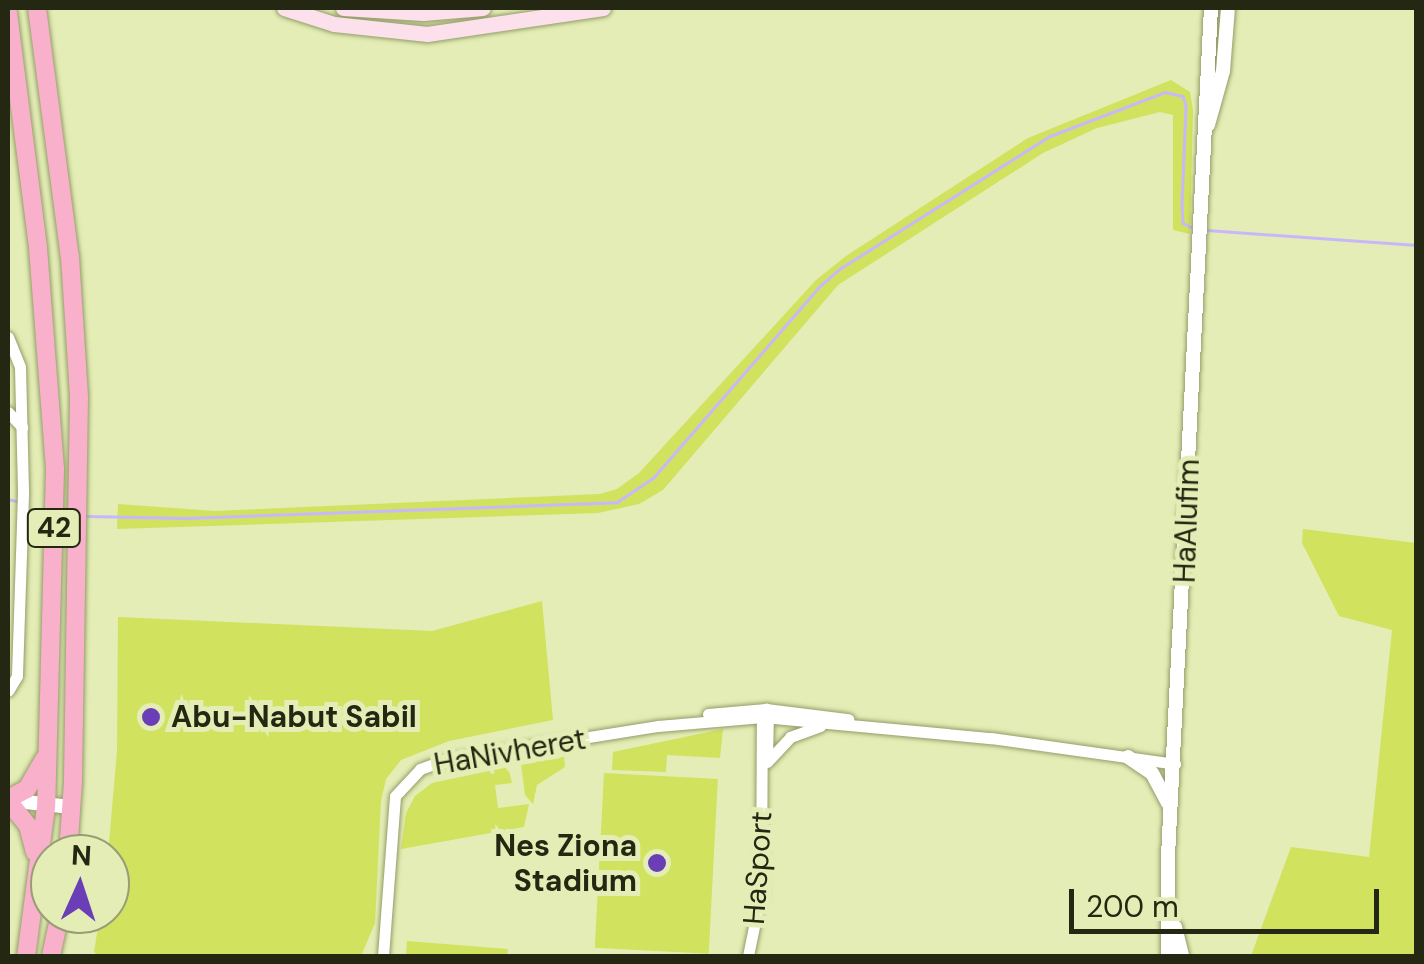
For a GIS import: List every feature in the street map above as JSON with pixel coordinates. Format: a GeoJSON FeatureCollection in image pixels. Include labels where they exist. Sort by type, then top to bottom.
{"type":"FeatureCollection","features":[{"type":"Feature","properties":{"kind":"highway","name":"42"},"geometry":{"type":"LineString","coordinates":[[38,10],[70,257],[79,397],[69,834]]}},
{"type":"Feature","properties":{"kind":"highway","name":"42"},"geometry":{"type":"LineString","coordinates":[[8,13],[50,381],[55,469],[50,724],[43,834]]}},
{"type":"Feature","properties":{"kind":"highway"},"geometry":{"type":"LineString","coordinates":[[31,834],[8,800],[34,780],[50,724]]}},
{"type":"Feature","properties":{"kind":"highway","name":"42"},"geometry":{"type":"LineString","coordinates":[[26,956],[30,931]]}},
{"type":"Feature","properties":{"kind":"main road"},"geometry":{"type":"LineString","coordinates":[[284,8],[334,24],[427,34],[603,8]]}},
{"type":"Feature","properties":{"kind":"main road"},"geometry":{"type":"LineString","coordinates":[[343,8],[423,13],[483,8]]}},
{"type":"Feature","properties":{"kind":"street","name":"HaAlufim"},"geometry":{"type":"LineString","coordinates":[[1168,956],[1170,811],[1211,8]]}},
{"type":"Feature","properties":{"kind":"street","name":"HaAlufim"},"geometry":{"type":"LineString","coordinates":[[1201,150],[1223,70],[1228,8]]}},
{"type":"Feature","properties":{"kind":"street"},"geometry":{"type":"LineString","coordinates":[[8,337],[19,356],[23,496],[17,676],[8,691]]}},
{"type":"Feature","properties":{"kind":"street"},"geometry":{"type":"LineString","coordinates":[[21,395],[8,410],[22,427]]}},
{"type":"Feature","properties":{"kind":"street"},"geometry":{"type":"LineString","coordinates":[[8,521],[22,525]]}},
{"type":"Feature","properties":{"kind":"street","name":"HaNivheret"},"geometry":{"type":"LineString","coordinates":[[658,726],[730,710],[1175,764]]}},
{"type":"Feature","properties":{"kind":"street","name":"HaNivheret"},"geometry":{"type":"LineString","coordinates":[[383,956],[393,805],[400,788],[420,769],[445,760],[658,726],[766,714],[828,715],[881,728]]}},
{"type":"Feature","properties":{"kind":"street","name":"HaSport"},"geometry":{"type":"LineString","coordinates":[[748,956],[761,892],[762,742],[766,714]]}},
{"type":"Feature","properties":{"kind":"street","name":"HaSport"},"geometry":{"type":"LineString","coordinates":[[764,779],[766,714]]}},
{"type":"Feature","properties":{"kind":"street"},"geometry":{"type":"LineString","coordinates":[[735,718],[748,724],[762,742]]}},
{"type":"Feature","properties":{"kind":"street"},"geometry":{"type":"LineString","coordinates":[[767,762],[790,738],[830,724]]}},
{"type":"Feature","properties":{"kind":"street"},"geometry":{"type":"LineString","coordinates":[[1128,757],[1152,773],[1166,794],[1170,811]]}},
{"type":"Feature","properties":{"kind":"street"},"geometry":{"type":"LineString","coordinates":[[8,800],[71,807]]}},
{"type":"Feature","properties":{"kind":"street","name":"HaAlufim"},"geometry":{"type":"LineString","coordinates":[[1168,892],[1182,956]]}},
{"type":"Feature","properties":{"kind":"street","name":"HaNivheret"},"geometry":{"type":"LineString","coordinates":[[373,956],[382,937]]}},
{"type":"Feature","properties":{"kind":"green space"},"geometry":{"type":"Polygon","coordinates":[[[1171,80],[1190,92],[1193,110],[1190,234],[1173,230],[1173,115],[1160,112],[1097,128],[1043,153],[838,285],[663,490],[639,504],[598,513],[117,529],[118,504],[215,511],[600,494],[617,489],[639,473],[816,280],[846,256],[1028,138],[1171,80]]]}},
{"type":"Feature","properties":{"kind":"green space"},"geometry":{"type":"Polygon","coordinates":[[[1303,529],[1416,543],[1416,956],[1251,956],[1291,847],[1369,857],[1392,630],[1339,616],[1302,543],[1303,529]]]}},
{"type":"Feature","properties":{"kind":"green space"},"geometry":{"type":"Polygon","coordinates":[[[542,601],[553,720],[449,741],[401,760],[386,779],[381,801],[375,923],[361,956],[98,956],[94,952],[97,934],[130,934],[130,834],[110,834],[117,751],[118,617],[432,631],[542,601]]]}},
{"type":"Feature","properties":{"kind":"green space"},"geometry":{"type":"Polygon","coordinates":[[[723,729],[720,758],[667,755],[666,772],[612,770],[613,752],[723,729]]]}},
{"type":"Feature","properties":{"kind":"green space"},"geometry":{"type":"Polygon","coordinates":[[[564,757],[565,767],[537,785],[533,804],[525,795],[521,764],[564,757]]]}},
{"type":"Feature","properties":{"kind":"green space"},"geometry":{"type":"Polygon","coordinates":[[[508,767],[512,783],[495,785],[498,808],[529,804],[524,827],[401,849],[406,813],[415,796],[432,783],[508,767]]]}},
{"type":"Feature","properties":{"kind":"green space","name":"Nes Ziona Stadium"},"geometry":{"type":"Polygon","coordinates":[[[604,773],[718,779],[709,954],[595,948],[604,773]]]}},
{"type":"Feature","properties":{"kind":"green space"},"geometry":{"type":"Polygon","coordinates":[[[407,941],[508,949],[507,956],[406,956],[407,941]]]}},
{"type":"Feature","properties":{"kind":"waterway"},"geometry":{"type":"LineString","coordinates":[[87,516],[186,518],[617,502],[653,478],[820,286],[841,268],[1050,136],[1165,92],[1183,96],[1186,106],[1182,205],[1183,223],[1191,227]]}},
{"type":"Feature","properties":{"kind":"waterway"},"geometry":{"type":"LineString","coordinates":[[1207,230],[1416,245]]}},
{"type":"Feature","properties":{"kind":"waterway"},"geometry":{"type":"LineString","coordinates":[[8,499],[20,502]]}},
{"type":"Feature","properties":{"kind":"place","name":"Abu-Nabut Sabil"},"geometry":{"type":"Point","coordinates":[151,717]}},
{"type":"Feature","properties":{"kind":"place","name":"Nes Ziona Stadium"},"geometry":{"type":"Point","coordinates":[657,863]}}]}
